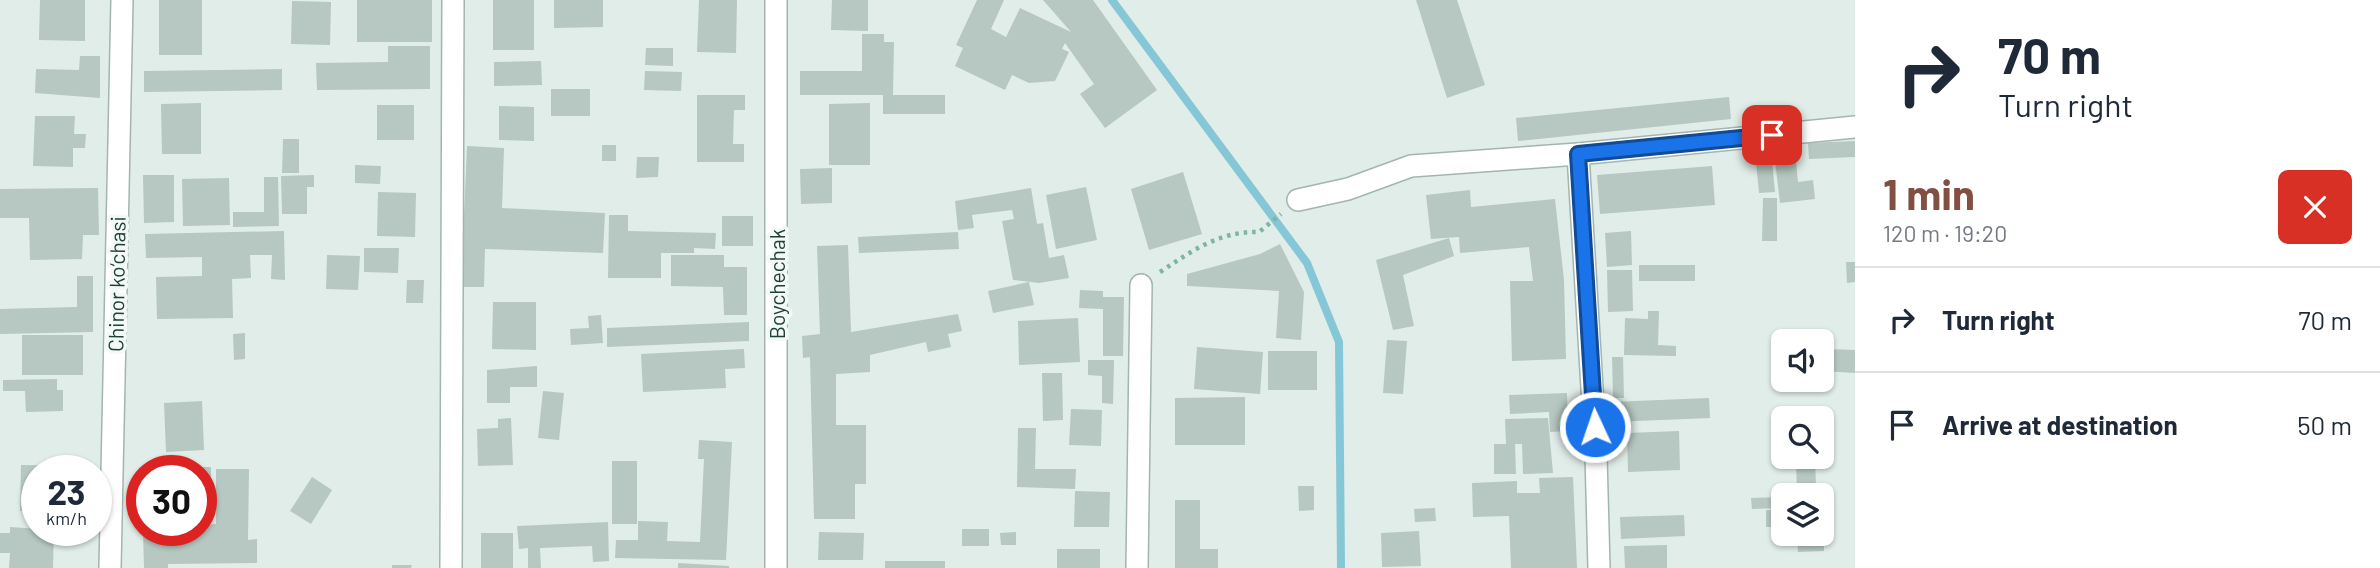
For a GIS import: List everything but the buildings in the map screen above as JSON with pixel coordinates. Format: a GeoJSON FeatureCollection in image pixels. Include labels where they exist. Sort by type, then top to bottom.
{"type":"FeatureCollection","features":[{"type":"Feature","properties":{"kind":"street","name":"Chinor ko‘chasi"},"geometry":{"type":"LineString","coordinates":[[110,568],[122,0]]}},
{"type":"Feature","properties":{"kind":"street"},"geometry":{"type":"LineString","coordinates":[[450,568],[453,0]]}},
{"type":"Feature","properties":{"kind":"street","name":"Boychechak"},"geometry":{"type":"LineString","coordinates":[[776,0],[776,568]]}},
{"type":"Feature","properties":{"kind":"street"},"geometry":{"type":"LineString","coordinates":[[1298,200],[1348,189],[1411,166],[1578,154],[1855,127]]}},
{"type":"Feature","properties":{"kind":"street"},"geometry":{"type":"LineString","coordinates":[[1578,154],[1596,455],[1599,568]]}},
{"type":"Feature","properties":{"kind":"street"},"geometry":{"type":"LineString","coordinates":[[1137,568],[1141,285]]}},
{"type":"Feature","properties":{"kind":"path"},"geometry":{"type":"LineString","coordinates":[[1141,285],[1206,243],[1235,231],[1259,232]]}},
{"type":"Feature","properties":{"kind":"waterway"},"geometry":{"type":"LineString","coordinates":[[1112,0],[1307,263],[1339,342],[1341,568]]}},
{"type":"Feature","properties":{"kind":"route"},"geometry":{"type":"LineString","coordinates":[[1595,427],[1578,154],[1772,135]]}}]}
